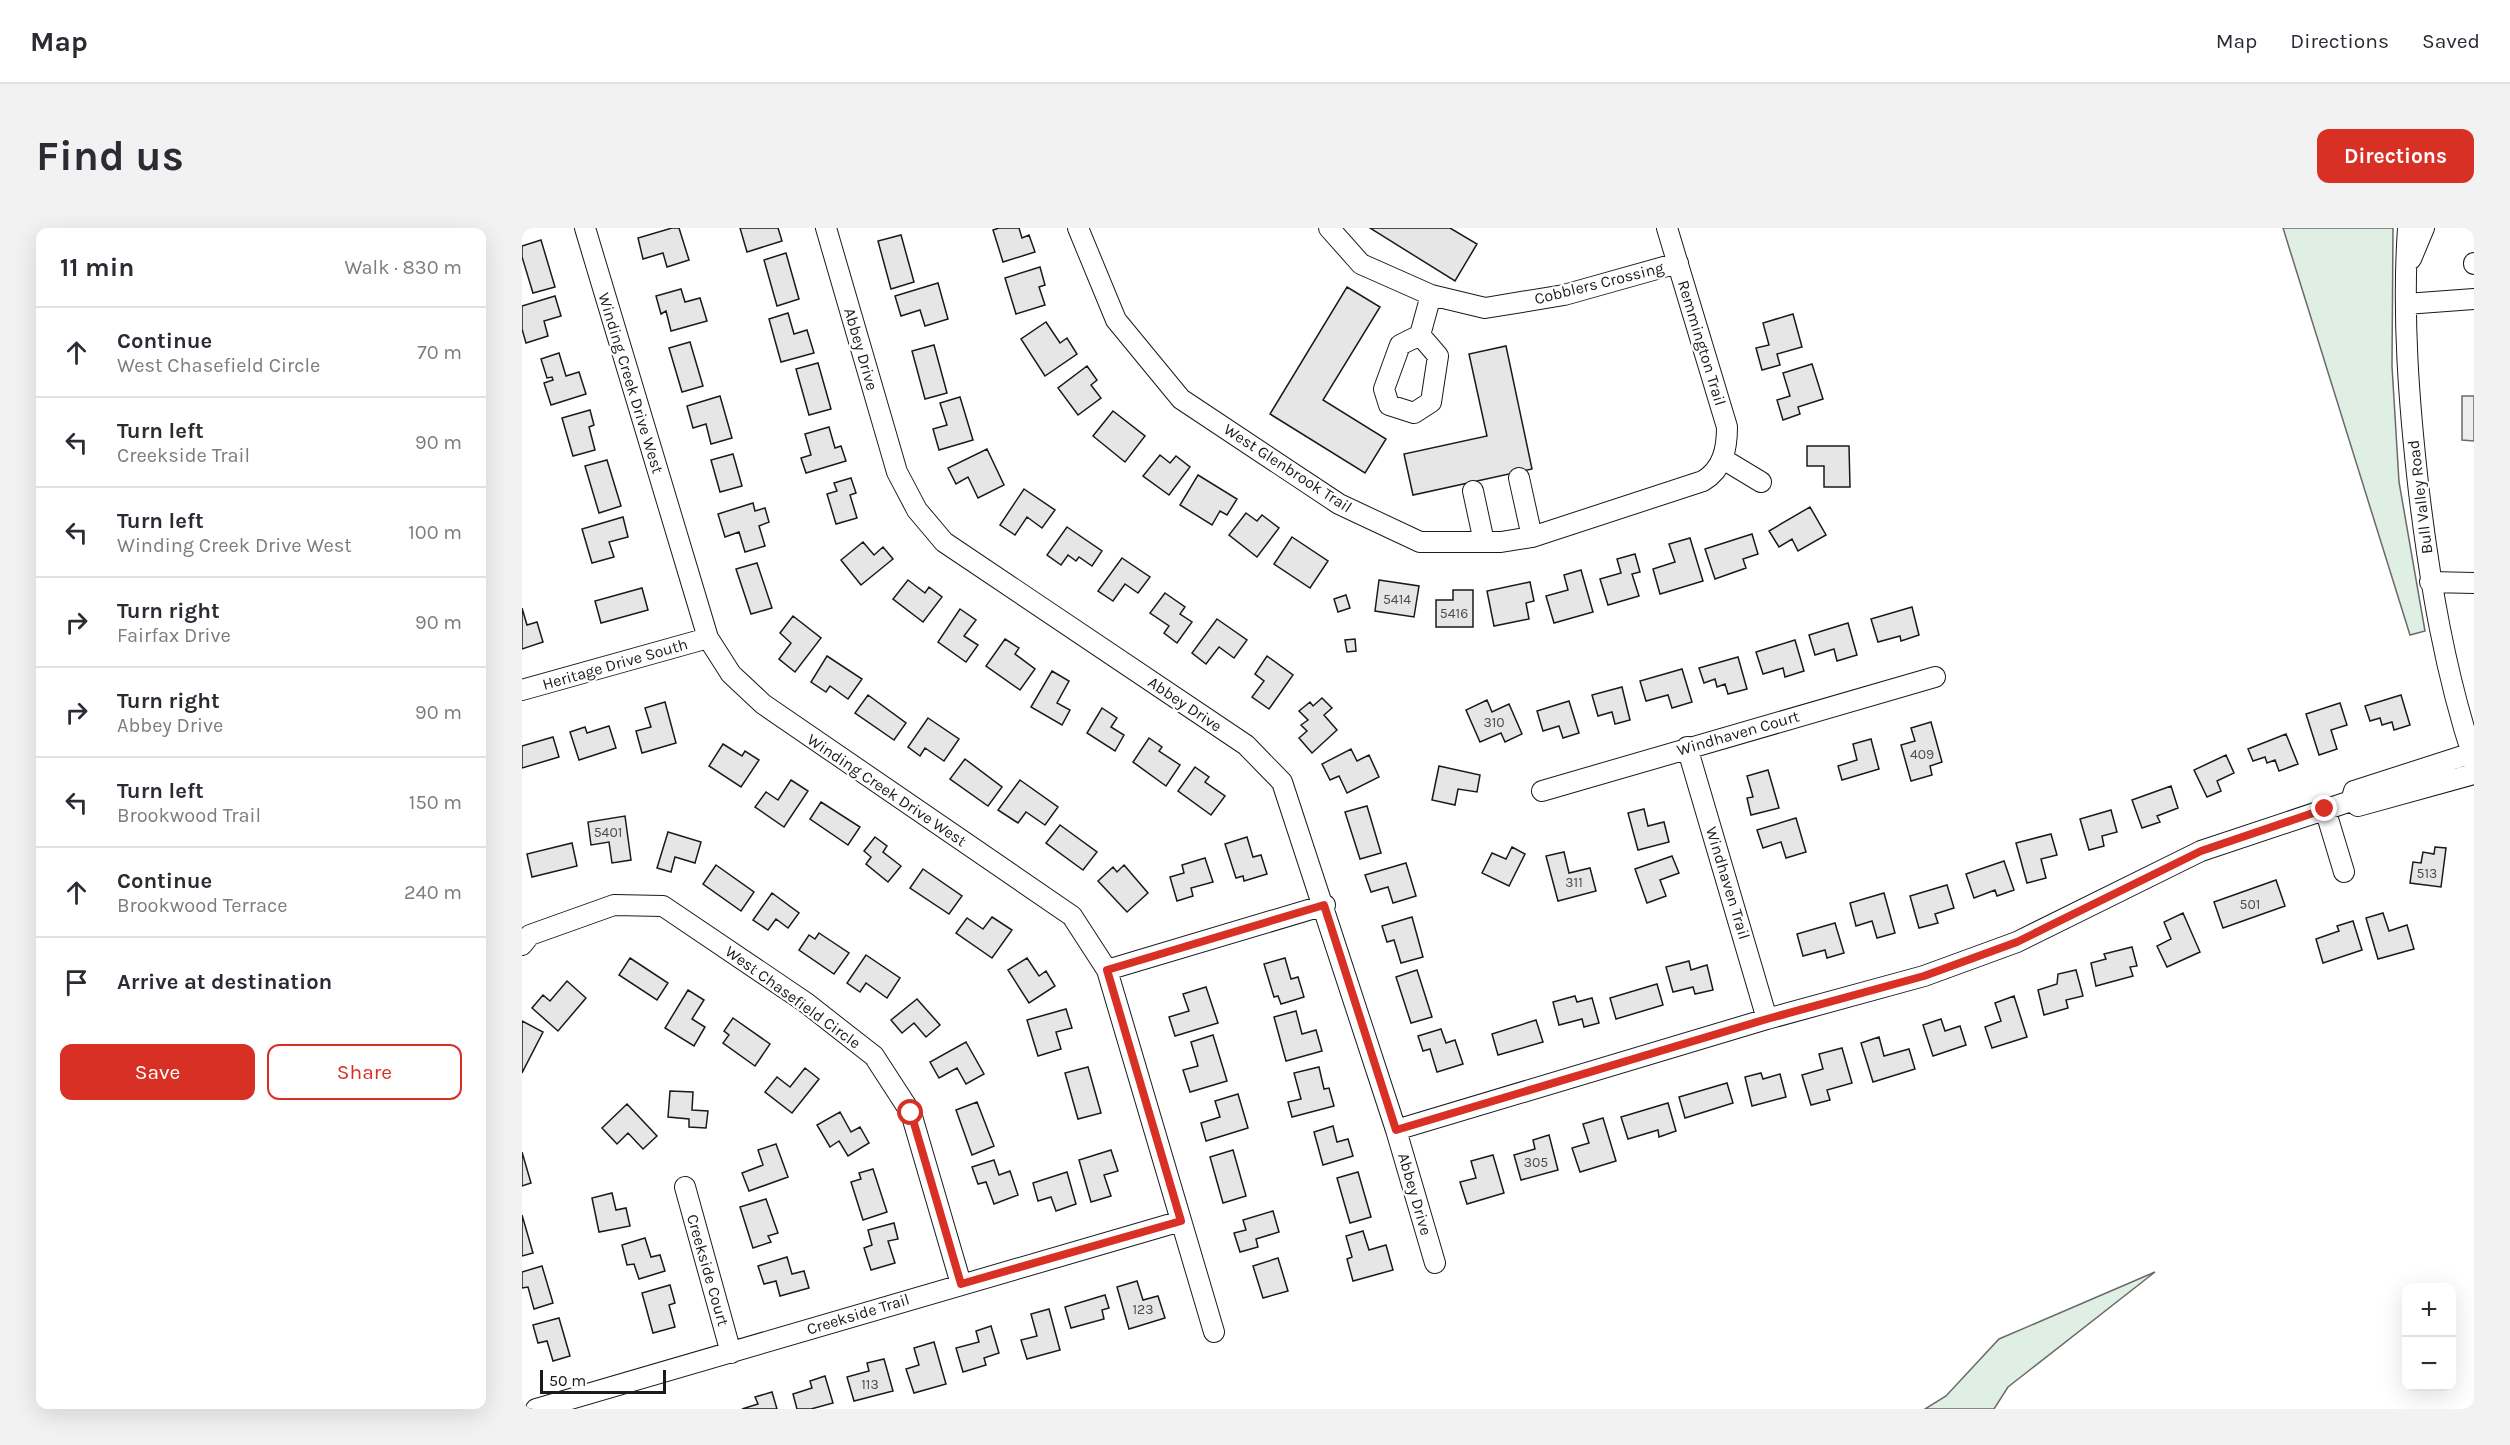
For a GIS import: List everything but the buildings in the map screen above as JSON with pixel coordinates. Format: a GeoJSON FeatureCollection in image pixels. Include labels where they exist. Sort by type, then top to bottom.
{"type":"FeatureCollection","features":[{"type":"Feature","properties":{"kind":"street","name":"Winding Creek Drive West"},"geometry":{"type":"LineString","coordinates":[[585,228],[708,638],[731,674],[762,704],[1072,916],[1107,970],[1214,1332]]}},
{"type":"Feature","properties":{"kind":"street","name":"Abbey Drive"},"geometry":{"type":"LineString","coordinates":[[826,228],[897,472],[917,510],[944,542],[1246,745],[1282,782],[1396,1130],[1435,1263]]}},
{"type":"Feature","properties":{"kind":"street","name":"West Glenbrook Trail"},"geometry":{"type":"LineString","coordinates":[[1078,228],[1116,320],[1181,399],[1339,504],[1420,542],[1501,542],[1532,537],[1703,481],[1717,470],[1722,459]]}},
{"type":"Feature","properties":{"kind":"street","name":"Cobblers Crossing"},"geometry":{"type":"LineString","coordinates":[[1329,228],[1361,264],[1431,295],[1485,308],[1564,295],[1678,263]]}},
{"type":"Feature","properties":{"kind":"street","name":"Remmington Trail"},"geometry":{"type":"LineString","coordinates":[[1667,228],[1727,427],[1727,441],[1722,459]]}},
{"type":"Feature","properties":{"kind":"street","name":"Bull Valley Road"},"geometry":{"type":"LineString","coordinates":[[2408,228],[2405,273],[2411,422],[2430,582],[2442,642],[2473,757]]}},
{"type":"Feature","properties":{"kind":"street"},"geometry":{"type":"LineString","coordinates":[[2405,273],[2424,228]]}},
{"type":"Feature","properties":{"kind":"street"},"geometry":{"type":"LineString","coordinates":[[1420,335],[1431,295]]}},
{"type":"Feature","properties":{"kind":"street"},"geometry":{"type":"LineString","coordinates":[[2406,304],[2474,299]]}},
{"type":"Feature","properties":{"kind":"street"},"geometry":{"type":"LineString","coordinates":[[1722,459],[1761,482]]}},
{"type":"Feature","properties":{"kind":"street"},"geometry":{"type":"LineString","coordinates":[[1519,478],[1532,537]]}},
{"type":"Feature","properties":{"kind":"street"},"geometry":{"type":"LineString","coordinates":[[1473,491],[1484,542]]}},
{"type":"Feature","properties":{"kind":"street"},"geometry":{"type":"LineString","coordinates":[[2430,582],[2474,583]]}},
{"type":"Feature","properties":{"kind":"street","name":"Heritage Drive South"},"geometry":{"type":"LineString","coordinates":[[522,690],[708,638]]}},
{"type":"Feature","properties":{"kind":"street","name":"Windhaven Court"},"geometry":{"type":"LineString","coordinates":[[1542,791],[1687,747],[1935,677]]}},
{"type":"Feature","properties":{"kind":"street","name":"Windhaven Trail"},"geometry":{"type":"LineString","coordinates":[[1687,747],[1767,1019]]}},
{"type":"Feature","properties":{"kind":"street"},"geometry":{"type":"LineString","coordinates":[[2350,801],[2354,791],[2473,757]]}},
{"type":"Feature","properties":{"kind":"street"},"geometry":{"type":"LineString","coordinates":[[1396,1130],[1767,1019],[1924,976],[2017,942],[2201,851],[2350,801],[2358,806],[2474,774]]}},
{"type":"Feature","properties":{"kind":"street"},"geometry":{"type":"LineString","coordinates":[[2325,809],[2344,872]]}},
{"type":"Feature","properties":{"kind":"street","name":"West Chasefield Circle"},"geometry":{"type":"LineString","coordinates":[[522,945],[530,936],[614,905],[663,906],[805,1002],[874,1056],[911,1113],[961,1284]]}},
{"type":"Feature","properties":{"kind":"street"},"geometry":{"type":"LineString","coordinates":[[1107,970],[1324,905]]}},
{"type":"Feature","properties":{"kind":"street","name":"Creekside Court"},"geometry":{"type":"LineString","coordinates":[[685,1187],[731,1353]]}},
{"type":"Feature","properties":{"kind":"street","name":"Creekside Trail"},"geometry":{"type":"LineString","coordinates":[[536,1409],[1181,1221]]}},
{"type":"Feature","properties":{"kind":"green space"},"geometry":{"type":"Polygon","coordinates":[[[2283,228],[2393,228],[2392,366],[2399,482],[2425,631],[2410,635],[2283,228]]]}},
{"type":"Feature","properties":{"kind":"green space"},"geometry":{"type":"Polygon","coordinates":[[[2155,1272],[2008,1387],[1994,1409],[1925,1409],[1946,1396],[1999,1339],[2155,1272]]]}},
{"type":"Feature","properties":{"kind":"shaded area"},"geometry":{"type":"Polygon","coordinates":[[[2462,396],[2474,396],[2474,441],[2462,440],[2462,396]]]}},
{"type":"Feature","properties":{"kind":"route"},"geometry":{"type":"LineString","coordinates":[[911,1113],[961,1284],[1181,1221],[1107,970],[1324,905],[1396,1130],[1767,1019],[1924,976],[2017,942],[2201,851],[2325,809]]}}]}
